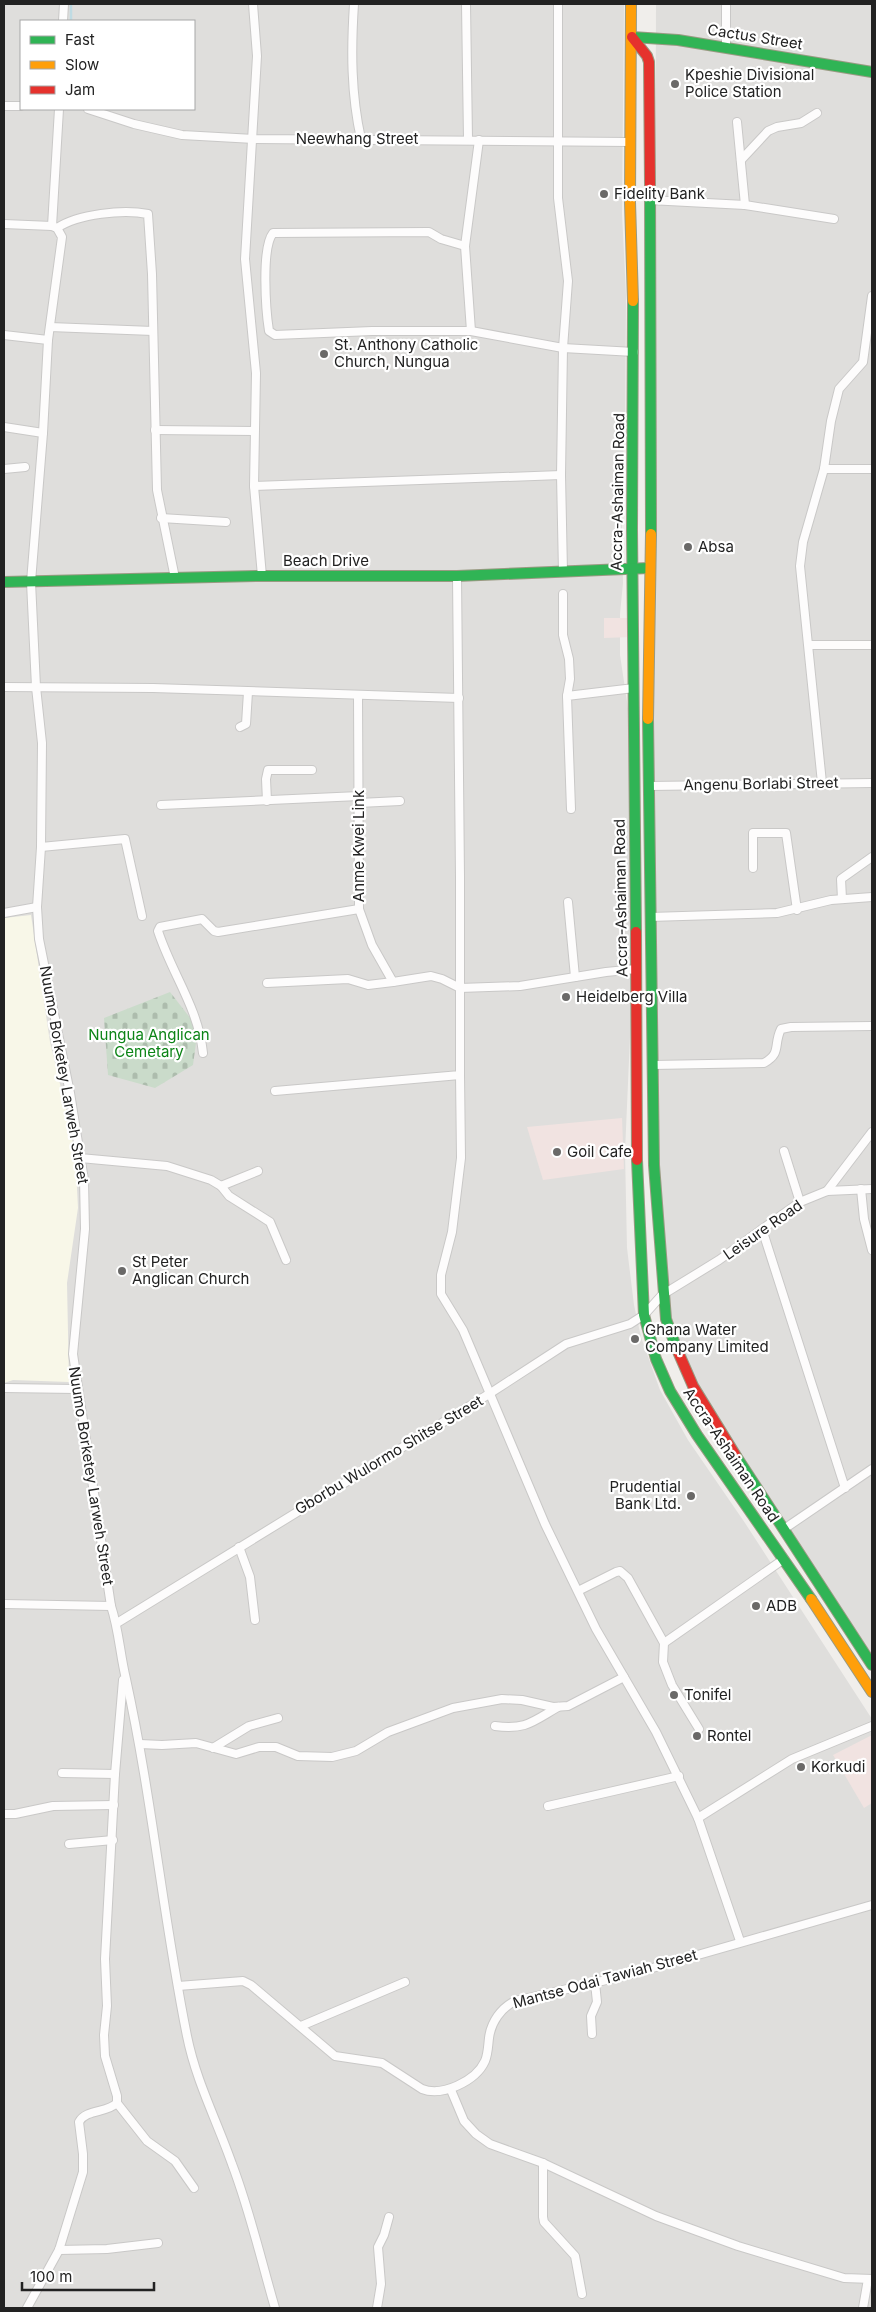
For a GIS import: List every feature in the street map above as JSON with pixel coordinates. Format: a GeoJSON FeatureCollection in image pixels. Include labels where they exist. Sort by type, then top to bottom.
{"type":"FeatureCollection","features":[{"type":"Feature","properties":{"kind":"main road","name":"Accra-Ashaiman Road"},"geometry":{"type":"LineString","coordinates":[[631,4],[630,142],[634,352],[632,569],[636,1167],[644,1316],[656,1359],[670,1391],[701,1442],[784,1559],[872,1692]]}},
{"type":"Feature","properties":{"kind":"main road","name":"Accra-Ashaiman Road"},"geometry":{"type":"LineString","coordinates":[[632,36],[647,56],[649,62],[652,473],[649,568],[650,917],[654,1165],[662,1294],[672,1342],[698,1395],[872,1665]]}},
{"type":"Feature","properties":{"kind":"main road","name":"Cactus Street"},"geometry":{"type":"LineString","coordinates":[[632,36],[678,40],[872,72]]}},
{"type":"Feature","properties":{"kind":"main road","name":"Beach Drive"},"geometry":{"type":"LineString","coordinates":[[4,582],[262,576],[457,576],[649,568]]}},
{"type":"Feature","properties":{"kind":"street"},"geometry":{"type":"LineString","coordinates":[[63,20],[64,4]]}},
{"type":"Feature","properties":{"kind":"street"},"geometry":{"type":"LineString","coordinates":[[253,4],[257,56],[246,259],[256,373],[254,486],[262,576]]}},
{"type":"Feature","properties":{"kind":"street"},"geometry":{"type":"LineString","coordinates":[[354,4],[352,80],[354,109],[361,139]]}},
{"type":"Feature","properties":{"kind":"street"},"geometry":{"type":"LineString","coordinates":[[466,4],[468,140]]}},
{"type":"Feature","properties":{"kind":"street"},"geometry":{"type":"LineString","coordinates":[[558,4],[558,198],[568,281],[563,348],[561,475],[563,572]]}},
{"type":"Feature","properties":{"kind":"street"},"geometry":{"type":"LineString","coordinates":[[726,4],[726,48]]}},
{"type":"Feature","properties":{"kind":"street"},"geometry":{"type":"LineString","coordinates":[[4,106],[20,106]]}},
{"type":"Feature","properties":{"kind":"street","name":"Nuumo Borketey Larweh Street"},"geometry":{"type":"LineString","coordinates":[[59,110],[55,227],[62,237],[48,340],[43,433],[30,582],[36,687],[42,743],[41,847],[37,906],[39,939],[68,1083],[84,1188],[85,1229],[73,1342],[76,1389],[111,1606],[117,1623],[124,1671]]}},
{"type":"Feature","properties":{"kind":"street","name":"Neewhang Street"},"geometry":{"type":"LineString","coordinates":[[91,110],[134,124],[182,136],[254,139],[479,140],[557,143],[630,142]]}},
{"type":"Feature","properties":{"kind":"street"},"geometry":{"type":"LineString","coordinates":[[741,160],[768,131],[801,123],[817,113]]}},
{"type":"Feature","properties":{"kind":"street"},"geometry":{"type":"LineString","coordinates":[[737,122],[745,205]]}},
{"type":"Feature","properties":{"kind":"street"},"geometry":{"type":"LineString","coordinates":[[471,332],[465,246],[479,140]]}},
{"type":"Feature","properties":{"kind":"street"},"geometry":{"type":"LineString","coordinates":[[649,200],[745,205],[834,219]]}},
{"type":"Feature","properties":{"kind":"street"},"geometry":{"type":"LineString","coordinates":[[4,224],[55,227],[75,218],[124,212],[148,214],[157,490],[161,518],[175,578]]}},
{"type":"Feature","properties":{"kind":"street"},"geometry":{"type":"LineString","coordinates":[[465,246],[441,240],[429,232],[273,233],[269,238],[266,260],[266,313],[269,332],[272,335],[372,331],[471,332],[563,348],[634,352]]}},
{"type":"Feature","properties":{"kind":"street"},"geometry":{"type":"LineString","coordinates":[[822,783],[800,566],[803,542],[824,469],[831,421],[840,389],[863,362],[872,296]]}},
{"type":"Feature","properties":{"kind":"street"},"geometry":{"type":"LineString","coordinates":[[50,327],[153,331]]}},
{"type":"Feature","properties":{"kind":"street"},"geometry":{"type":"LineString","coordinates":[[4,335],[48,340]]}},
{"type":"Feature","properties":{"kind":"street"},"geometry":{"type":"LineString","coordinates":[[4,427],[43,433]]}},
{"type":"Feature","properties":{"kind":"street"},"geometry":{"type":"LineString","coordinates":[[155,430],[254,431]]}},
{"type":"Feature","properties":{"kind":"street"},"geometry":{"type":"LineString","coordinates":[[4,470],[25,468]]}},
{"type":"Feature","properties":{"kind":"street"},"geometry":{"type":"LineString","coordinates":[[824,469],[872,469]]}},
{"type":"Feature","properties":{"kind":"street"},"geometry":{"type":"LineString","coordinates":[[254,486],[561,475]]}},
{"type":"Feature","properties":{"kind":"street"},"geometry":{"type":"LineString","coordinates":[[161,518],[226,522]]}},
{"type":"Feature","properties":{"kind":"street"},"geometry":{"type":"LineString","coordinates":[[457,576],[461,1158],[458,1197],[440,1286],[441,1294],[463,1330],[545,1524],[596,1629],[679,1776],[698,1818],[740,1941]]}},
{"type":"Feature","properties":{"kind":"street"},"geometry":{"type":"LineString","coordinates":[[564,594],[563,635],[569,659],[570,679],[567,696],[571,809]]}},
{"type":"Feature","properties":{"kind":"street"},"geometry":{"type":"LineString","coordinates":[[809,645],[872,645]]}},
{"type":"Feature","properties":{"kind":"street"},"geometry":{"type":"LineString","coordinates":[[4,687],[154,688],[459,698]]}},
{"type":"Feature","properties":{"kind":"street"},"geometry":{"type":"LineString","coordinates":[[567,696],[634,688]]}},
{"type":"Feature","properties":{"kind":"street"},"geometry":{"type":"LineString","coordinates":[[240,727],[246,724],[248,692]]}},
{"type":"Feature","properties":{"kind":"street","name":"Anme Kwei Link"},"geometry":{"type":"LineString","coordinates":[[358,695],[359,909],[372,945],[393,982]]}},
{"type":"Feature","properties":{"kind":"street"},"geometry":{"type":"LineString","coordinates":[[267,801],[266,779],[268,770],[273,768],[312,770]]}},
{"type":"Feature","properties":{"kind":"street","name":"Angenu Borlabi Street"},"geometry":{"type":"LineString","coordinates":[[649,786],[872,783]]}},
{"type":"Feature","properties":{"kind":"street"},"geometry":{"type":"LineString","coordinates":[[161,805],[267,801],[400,801]]}},
{"type":"Feature","properties":{"kind":"street"},"geometry":{"type":"LineString","coordinates":[[753,868],[753,833],[786,833],[797,910]]}},
{"type":"Feature","properties":{"kind":"street"},"geometry":{"type":"LineString","coordinates":[[41,847],[125,840],[142,916]]}},
{"type":"Feature","properties":{"kind":"street"},"geometry":{"type":"LineString","coordinates":[[842,899],[841,879],[872,857]]}},
{"type":"Feature","properties":{"kind":"street"},"geometry":{"type":"LineString","coordinates":[[650,917],[777,913],[797,910],[809,904],[872,896]]}},
{"type":"Feature","properties":{"kind":"street"},"geometry":{"type":"LineString","coordinates":[[568,902],[575,977]]}},
{"type":"Feature","properties":{"kind":"street"},"geometry":{"type":"LineString","coordinates":[[4,913],[37,906]]}},
{"type":"Feature","properties":{"kind":"street"},"geometry":{"type":"LineString","coordinates":[[203,1053],[202,1036],[193,1006],[164,950],[158,931],[160,927],[202,919],[214,931],[225,931],[359,909]]}},
{"type":"Feature","properties":{"kind":"street"},"geometry":{"type":"LineString","coordinates":[[267,983],[348,979],[368,985],[431,976],[460,988],[520,986],[636,970]]}},
{"type":"Feature","properties":{"kind":"street"},"geometry":{"type":"LineString","coordinates":[[653,1065],[764,1063],[773,1058],[781,1029],[790,1027],[872,1026]]}},
{"type":"Feature","properties":{"kind":"street"},"geometry":{"type":"LineString","coordinates":[[275,1091],[460,1075]]}},
{"type":"Feature","properties":{"kind":"street"},"geometry":{"type":"LineString","coordinates":[[827,1192],[872,1132]]}},
{"type":"Feature","properties":{"kind":"street"},"geometry":{"type":"LineString","coordinates":[[784,1150],[800,1202]]}},
{"type":"Feature","properties":{"kind":"street"},"geometry":{"type":"LineString","coordinates":[[80,1158],[167,1166],[211,1180],[221,1186],[229,1196],[270,1222],[286,1260]]}},
{"type":"Feature","properties":{"kind":"street"},"geometry":{"type":"LineString","coordinates":[[221,1186],[258,1171]]}},
{"type":"Feature","properties":{"kind":"street"},"geometry":{"type":"LineString","coordinates":[[861,1189],[864,1219],[872,1250]]}},
{"type":"Feature","properties":{"kind":"street","name":"Leisure Road"},"geometry":{"type":"LineString","coordinates":[[662,1294],[719,1260],[800,1202],[827,1192],[872,1189]]}},
{"type":"Feature","properties":{"kind":"street"},"geometry":{"type":"LineString","coordinates":[[762,1229],[845,1488]]}},
{"type":"Feature","properties":{"kind":"street","name":"Gborbu Wulormo Shitse Street"},"geometry":{"type":"LineString","coordinates":[[117,1623],[489,1394],[566,1344],[630,1324],[644,1316],[662,1294]]}},
{"type":"Feature","properties":{"kind":"street"},"geometry":{"type":"LineString","coordinates":[[4,1388],[76,1389]]}},
{"type":"Feature","properties":{"kind":"street"},"geometry":{"type":"LineString","coordinates":[[784,1529],[872,1469]]}},
{"type":"Feature","properties":{"kind":"street"},"geometry":{"type":"LineString","coordinates":[[239,1547],[250,1577],[255,1620]]}},
{"type":"Feature","properties":{"kind":"street"},"geometry":{"type":"LineString","coordinates":[[664,1643],[784,1559]]}},
{"type":"Feature","properties":{"kind":"street"},"geometry":{"type":"LineString","coordinates":[[578,1591],[611,1574],[620,1571],[624,1574],[664,1643],[663,1662],[672,1685],[699,1729]]}},
{"type":"Feature","properties":{"kind":"street"},"geometry":{"type":"LineString","coordinates":[[4,1604],[111,1606]]}},
{"type":"Feature","properties":{"kind":"street"},"geometry":{"type":"LineString","coordinates":[[124,1671],[140,1744],[167,1929],[195,2070],[245,2200],[258,2239],[275,2308]]}},
{"type":"Feature","properties":{"kind":"street"},"geometry":{"type":"LineString","coordinates":[[124,1671],[115,1774],[113,1840],[105,1959],[107,2006],[104,2035],[105,2056],[117,2096],[117,2102],[147,2141],[175,2161],[194,2188]]}},
{"type":"Feature","properties":{"kind":"street"},"geometry":{"type":"LineString","coordinates":[[140,1744],[162,1746],[187,1743],[236,1754],[259,1747],[276,1746],[298,1756],[332,1757],[356,1751],[388,1732],[453,1708],[502,1699],[558,1707],[568,1706],[624,1677]]}},
{"type":"Feature","properties":{"kind":"street"},"geometry":{"type":"LineString","coordinates":[[495,1726],[510,1728],[531,1725],[558,1707]]}},
{"type":"Feature","properties":{"kind":"street"},"geometry":{"type":"LineString","coordinates":[[212,1748],[249,1726],[278,1718]]}},
{"type":"Feature","properties":{"kind":"street"},"geometry":{"type":"LineString","coordinates":[[698,1818],[792,1759],[872,1726]]}},
{"type":"Feature","properties":{"kind":"street"},"geometry":{"type":"LineString","coordinates":[[62,1773],[115,1774]]}},
{"type":"Feature","properties":{"kind":"street"},"geometry":{"type":"LineString","coordinates":[[548,1806],[679,1776]]}},
{"type":"Feature","properties":{"kind":"street"},"geometry":{"type":"LineString","coordinates":[[4,1814],[15,1814],[53,1806],[114,1805]]}},
{"type":"Feature","properties":{"kind":"street"},"geometry":{"type":"LineString","coordinates":[[68,1844],[113,1840]]}},
{"type":"Feature","properties":{"kind":"street","name":"Mantse Odai Tawiah Street"},"geometry":{"type":"LineString","coordinates":[[450,2090],[482,2068],[486,2060],[489,2035],[494,2023],[506,2005],[525,1998],[595,1983],[872,1905]]}},
{"type":"Feature","properties":{"kind":"street"},"geometry":{"type":"LineString","coordinates":[[178,1986],[243,1981],[251,1985],[335,2056],[382,2063],[428,2091],[450,2090],[464,2121],[476,2134],[490,2144],[543,2163],[656,2216],[722,2240],[844,2278],[870,2279],[863,2308]]}},
{"type":"Feature","properties":{"kind":"street"},"geometry":{"type":"LineString","coordinates":[[301,2026],[405,1982]]}},
{"type":"Feature","properties":{"kind":"street"},"geometry":{"type":"LineString","coordinates":[[592,2034],[591,2016],[597,2002],[595,1983]]}},
{"type":"Feature","properties":{"kind":"street"},"geometry":{"type":"LineString","coordinates":[[27,2308],[58,2250],[83,2172],[84,2154],[78,2122],[86,2115],[113,2106],[117,2102]]}},
{"type":"Feature","properties":{"kind":"street"},"geometry":{"type":"LineString","coordinates":[[543,2163],[543,2218],[575,2256],[582,2294]]}},
{"type":"Feature","properties":{"kind":"street"},"geometry":{"type":"LineString","coordinates":[[377,2308],[381,2284],[378,2246],[384,2235],[389,2217]]}},
{"type":"Feature","properties":{"kind":"street"},"geometry":{"type":"LineString","coordinates":[[58,2250],[107,2249],[158,2243]]}},
{"type":"Feature","properties":{"kind":"shaded area"},"geometry":{"type":"Polygon","coordinates":[[[4,4],[624,4],[622,213],[626,295],[625,440],[621,472],[623,583],[620,614],[620,655],[629,715],[632,991],[625,1152],[627,1248],[634,1305],[641,1337],[660,1390],[688,1440],[745,1523],[872,1719],[872,2308],[4,2308],[4,4]]]}},
{"type":"Feature","properties":{"kind":"shaded area"},"geometry":{"type":"Polygon","coordinates":[[[656,4],[872,4],[872,1666],[680,1368],[660,1313],[652,1121],[656,4]]]}},
{"type":"Feature","properties":{"kind":"shaded area"},"geometry":{"type":"Polygon","coordinates":[[[604,618],[631,618],[631,637],[604,638],[604,618]]]}},
{"type":"Feature","properties":{"kind":"shaded area"},"geometry":{"type":"Polygon","coordinates":[[[31,915],[50,1042],[75,1147],[78,1208],[67,1283],[69,1382],[13,1380],[4,1383],[4,918],[31,915]]]}},
{"type":"Feature","properties":{"kind":"shaded area"},"geometry":{"type":"Polygon","coordinates":[[[622,1118],[624,1169],[543,1180],[527,1127],[622,1118]]]}},
{"type":"Feature","properties":{"kind":"shaded area"},"geometry":{"type":"Polygon","coordinates":[[[872,1735],[872,1803],[864,1808],[833,1755],[872,1735]]]}},
{"type":"Feature","properties":{"kind":"green space","name":"Nungua Anglican Cemetary"},"geometry":{"type":"Polygon","coordinates":[[[170,992],[198,1028],[193,1065],[155,1088],[108,1075],[104,1018],[170,992]]]}},
{"type":"Feature","properties":{"kind":"waterway"},"geometry":{"type":"LineString","coordinates":[[71,4],[71,20]]}},
{"type":"Feature","properties":{"kind":"traffic: fast"},"geometry":{"type":"LineString","coordinates":[[632,37],[678,40],[872,72]]}},
{"type":"Feature","properties":{"kind":"traffic: fast"},"geometry":{"type":"LineString","coordinates":[[650,185],[651,534]]}},
{"type":"Feature","properties":{"kind":"traffic: fast"},"geometry":{"type":"LineString","coordinates":[[633,301],[632,530],[636,932]]}},
{"type":"Feature","properties":{"kind":"traffic: fast"},"geometry":{"type":"LineString","coordinates":[[4,582],[256,576],[457,576],[649,568]]}},
{"type":"Feature","properties":{"kind":"traffic: fast"},"geometry":{"type":"LineString","coordinates":[[648,719],[654,1165],[666,1319],[676,1347]]}},
{"type":"Feature","properties":{"kind":"traffic: fast"},"geometry":{"type":"LineString","coordinates":[[637,1160],[644,1315],[656,1359],[670,1391],[697,1435],[811,1599]]}},
{"type":"Feature","properties":{"kind":"traffic: fast"},"geometry":{"type":"LineString","coordinates":[[736,1456],[872,1665]]}},
{"type":"Feature","properties":{"kind":"traffic: slow"},"geometry":{"type":"LineString","coordinates":[[631,4],[630,202],[633,301]]}},
{"type":"Feature","properties":{"kind":"traffic: slow"},"geometry":{"type":"LineString","coordinates":[[648,719],[651,534]]}},
{"type":"Feature","properties":{"kind":"traffic: slow"},"geometry":{"type":"LineString","coordinates":[[811,1599],[872,1692]]}},
{"type":"Feature","properties":{"kind":"traffic: jam"},"geometry":{"type":"LineString","coordinates":[[632,37],[647,56],[649,62],[650,185]]}},
{"type":"Feature","properties":{"kind":"traffic: jam"},"geometry":{"type":"LineString","coordinates":[[636,932],[637,1160]]}},
{"type":"Feature","properties":{"kind":"traffic: jam"},"geometry":{"type":"LineString","coordinates":[[676,1347],[693,1386],[736,1456]]}},
{"type":"Feature","properties":{"kind":"place","name":"Kpeshie Divisional Police Station"},"geometry":{"type":"Point","coordinates":[675,84]}},
{"type":"Feature","properties":{"kind":"place","name":"Fidelity Bank"},"geometry":{"type":"Point","coordinates":[604,194]}},
{"type":"Feature","properties":{"kind":"place","name":"St. Anthony Catholic Church, Nungua"},"geometry":{"type":"Point","coordinates":[324,354]}},
{"type":"Feature","properties":{"kind":"place","name":"Absa"},"geometry":{"type":"Point","coordinates":[688,547]}},
{"type":"Feature","properties":{"kind":"place","name":"Heidelberg Villa"},"geometry":{"type":"Point","coordinates":[566,997]}},
{"type":"Feature","properties":{"kind":"place","name":"Goil Cafe"},"geometry":{"type":"Point","coordinates":[557,1152]}},
{"type":"Feature","properties":{"kind":"place","name":"St Peter Anglican Church"},"geometry":{"type":"Point","coordinates":[122,1271]}},
{"type":"Feature","properties":{"kind":"place","name":"Ghana Water Company Limited"},"geometry":{"type":"Point","coordinates":[635,1339]}},
{"type":"Feature","properties":{"kind":"place","name":"Prudential Bank Ltd."},"geometry":{"type":"Point","coordinates":[691,1496]}},
{"type":"Feature","properties":{"kind":"place","name":"ADB"},"geometry":{"type":"Point","coordinates":[756,1606]}},
{"type":"Feature","properties":{"kind":"place","name":"Tonifel"},"geometry":{"type":"Point","coordinates":[674,1695]}},
{"type":"Feature","properties":{"kind":"place","name":"Rontel"},"geometry":{"type":"Point","coordinates":[697,1736]}},
{"type":"Feature","properties":{"kind":"place","name":"Korkudi"},"geometry":{"type":"Point","coordinates":[801,1767]}}]}
